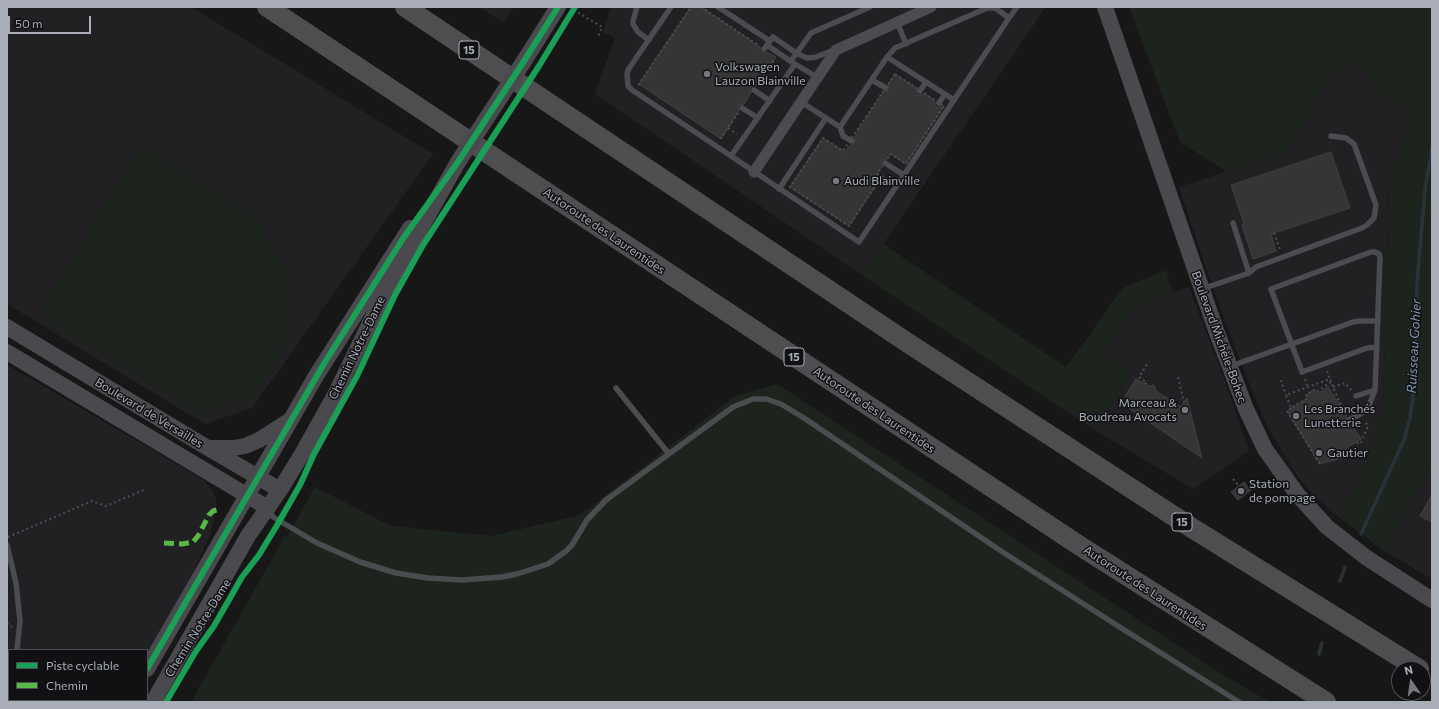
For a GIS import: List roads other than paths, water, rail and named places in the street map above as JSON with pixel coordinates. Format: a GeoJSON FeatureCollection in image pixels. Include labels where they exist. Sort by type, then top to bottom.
{"type":"FeatureCollection","features":[{"type":"Feature","properties":{"kind":"highway","name":"Autoroute des Laurentides"},"geometry":{"type":"LineString","coordinates":[[266,7],[1074,542],[1326,702]]}},
{"type":"Feature","properties":{"kind":"highway","name":"15"},"geometry":{"type":"LineString","coordinates":[[405,7],[908,343],[1192,528],[1406,661]]}},
{"type":"Feature","properties":{"kind":"street"},"geometry":{"type":"LineString","coordinates":[[754,172],[833,53],[841,47],[931,7]]}},
{"type":"Feature","properties":{"kind":"street","name":"Boulevard Michèle-Bohec"},"geometry":{"type":"LineString","coordinates":[[1105,7],[1229,367],[1246,409],[1265,449],[1289,484],[1310,509],[1328,527],[1357,552],[1432,600]]}},
{"type":"Feature","properties":{"kind":"street","name":"Chemin Notre-Dame"},"geometry":{"type":"LineString","coordinates":[[148,668],[290,420],[404,237],[458,162],[526,58],[564,11]]}},
{"type":"Feature","properties":{"kind":"street","name":"Chemin Notre-Dame"},"geometry":{"type":"LineString","coordinates":[[153,702],[248,536],[280,490],[331,402],[388,286],[458,162]]}},
{"type":"Feature","properties":{"kind":"street","name":"Boulevard de Versailles"},"geometry":{"type":"LineString","coordinates":[[7,327],[280,490]]}},
{"type":"Feature","properties":{"kind":"street","name":"Boulevard de Versailles"},"geometry":{"type":"LineString","coordinates":[[7,352],[268,508]]}},
{"type":"Feature","properties":{"kind":"street"},"geometry":{"type":"LineString","coordinates":[[208,448],[234,448],[248,444],[259,440],[290,420]]}},
{"type":"Feature","properties":{"kind":"lane"},"geometry":{"type":"LineString","coordinates":[[637,7],[633,24],[638,32],[649,40]]}},
{"type":"Feature","properties":{"kind":"lane"},"geometry":{"type":"LineString","coordinates":[[671,7],[628,70],[628,86],[859,242],[1017,7]]}},
{"type":"Feature","properties":{"kind":"lane"},"geometry":{"type":"LineString","coordinates":[[718,7],[793,62],[817,77]]}},
{"type":"Feature","properties":{"kind":"lane"},"geometry":{"type":"LineString","coordinates":[[731,156],[770,101],[793,62],[796,53],[811,32],[870,7]]}},
{"type":"Feature","properties":{"kind":"lane"},"geometry":{"type":"LineString","coordinates":[[840,127],[892,51],[987,8],[995,8],[1009,18]]}},
{"type":"Feature","properties":{"kind":"lane"},"geometry":{"type":"LineString","coordinates":[[897,22],[906,44]]}},
{"type":"Feature","properties":{"kind":"lane"},"geometry":{"type":"LineString","coordinates":[[768,43],[807,58],[812,58],[841,47]]}},
{"type":"Feature","properties":{"kind":"lane"},"geometry":{"type":"LineString","coordinates":[[887,57],[954,100]]}},
{"type":"Feature","properties":{"kind":"lane"},"geometry":{"type":"LineString","coordinates":[[872,80],[886,88]]}},
{"type":"Feature","properties":{"kind":"lane"},"geometry":{"type":"LineString","coordinates":[[920,91],[926,82]]}},
{"type":"Feature","properties":{"kind":"lane"},"geometry":{"type":"LineString","coordinates":[[754,90],[770,101]]}},
{"type":"Feature","properties":{"kind":"lane"},"geometry":{"type":"LineString","coordinates":[[939,103],[945,94]]}},
{"type":"Feature","properties":{"kind":"lane"},"geometry":{"type":"LineString","coordinates":[[801,102],[840,127],[843,136],[852,141]]}},
{"type":"Feature","properties":{"kind":"lane"},"geometry":{"type":"LineString","coordinates":[[742,108],[758,118]]}},
{"type":"Feature","properties":{"kind":"lane"},"geometry":{"type":"LineString","coordinates":[[779,189],[826,118]]}},
{"type":"Feature","properties":{"kind":"lane"},"geometry":{"type":"LineString","coordinates":[[1202,289],[1248,273],[1256,267],[1362,228],[1368,225],[1374,218],[1376,206],[1354,144],[1346,138],[1331,136]]}},
{"type":"Feature","properties":{"kind":"lane"},"geometry":{"type":"LineString","coordinates":[[885,163],[904,175]]}},
{"type":"Feature","properties":{"kind":"lane"},"geometry":{"type":"LineString","coordinates":[[1233,222],[1248,273]]}},
{"type":"Feature","properties":{"kind":"lane"},"geometry":{"type":"LineString","coordinates":[[1349,420],[1368,408],[1375,390],[1377,347],[1378,322],[1380,254],[1375,252],[1271,289],[1302,372],[1367,348],[1377,347]]}},
{"type":"Feature","properties":{"kind":"lane"},"geometry":{"type":"LineString","coordinates":[[1229,367],[1353,322],[1378,322]]}},
{"type":"Feature","properties":{"kind":"lane"},"geometry":{"type":"LineString","coordinates":[[616,388],[669,454]]}},
{"type":"Feature","properties":{"kind":"lane"},"geometry":{"type":"LineString","coordinates":[[1356,396],[1375,390]]}},
{"type":"Feature","properties":{"kind":"lane"},"geometry":{"type":"LineString","coordinates":[[268,508],[274,517],[317,543],[360,562],[396,573],[428,578],[462,580],[502,577],[536,569],[558,558],[572,545],[587,520],[606,500],[733,407],[753,399],[766,399],[774,401],[804,418],[1001,551],[1239,702]]}},
{"type":"Feature","properties":{"kind":"lane"},"geometry":{"type":"LineString","coordinates":[[7,545],[16,583],[18,601],[20,626],[17,649]]}},
{"type":"Feature","properties":{"kind":"waterway","name":"Ruisseau Gohier"},"geometry":{"type":"LineString","coordinates":[[1361,534],[1404,440],[1410,418],[1413,396],[1417,283],[1425,189],[1432,148]]}},
{"type":"Feature","properties":{"kind":"waterway","name":"Ruisseau Gohier"},"geometry":{"type":"LineString","coordinates":[[1340,581],[1345,567]]}},
{"type":"Feature","properties":{"kind":"waterway","name":"Ruisseau Gohier"},"geometry":{"type":"LineString","coordinates":[[1319,654],[1322,643]]}},
{"type":"Feature","properties":{"kind":"place","name":"Volkswagen Lauzon Blainville"},"geometry":{"type":"Point","coordinates":[707,74]}},
{"type":"Feature","properties":{"kind":"place","name":"Audi Blainville"},"geometry":{"type":"Point","coordinates":[836,181]}},
{"type":"Feature","properties":{"kind":"place","name":"Marceau & Boudreau Avocats"},"geometry":{"type":"Point","coordinates":[1185,410]}},
{"type":"Feature","properties":{"kind":"place","name":"Les Branchés Lunetterie"},"geometry":{"type":"Point","coordinates":[1296,416]}},
{"type":"Feature","properties":{"kind":"place","name":"Gautier"},"geometry":{"type":"Point","coordinates":[1319,453]}},
{"type":"Feature","properties":{"kind":"place","name":"Station de pompage"},"geometry":{"type":"Point","coordinates":[1241,491]}}]}
